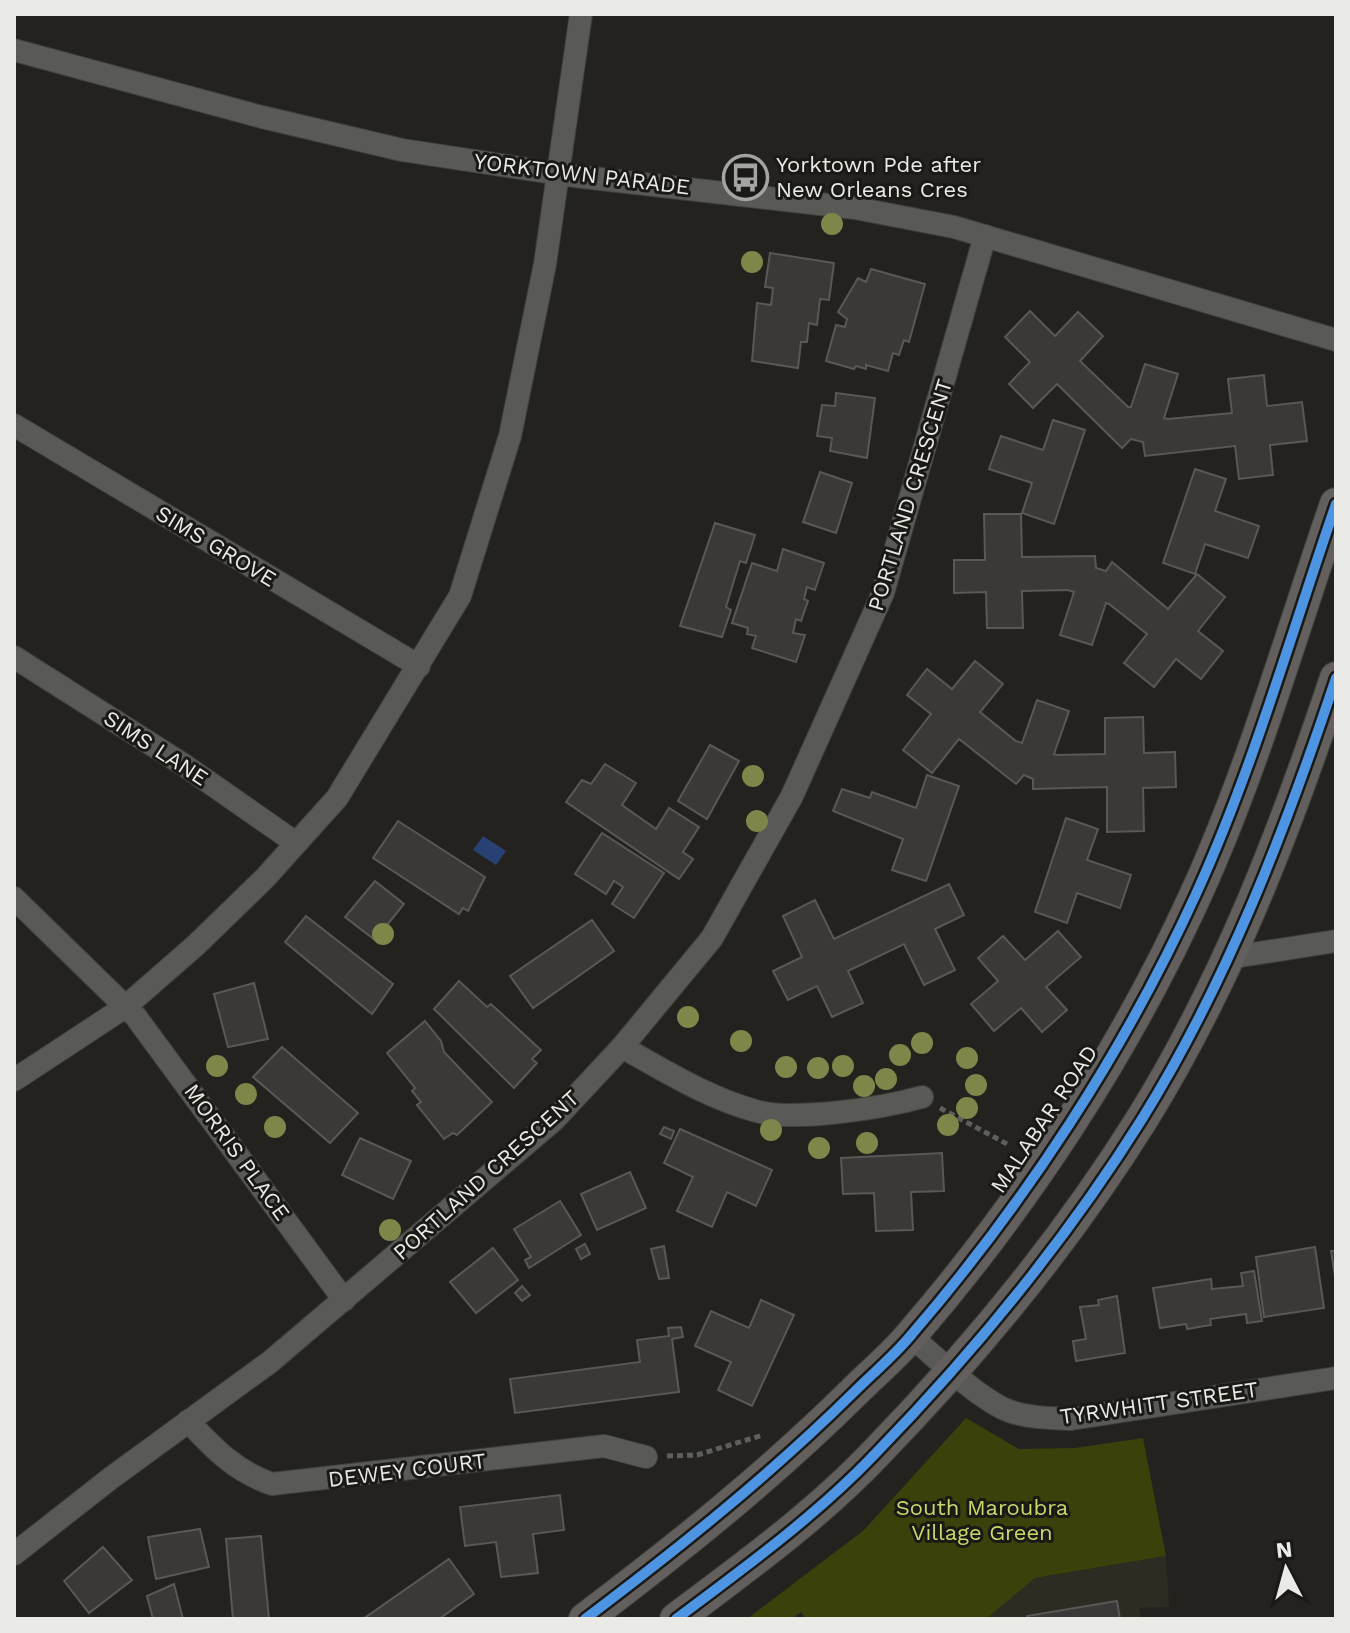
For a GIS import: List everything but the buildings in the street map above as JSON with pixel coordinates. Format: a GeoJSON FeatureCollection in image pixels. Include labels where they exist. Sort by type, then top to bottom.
{"type":"FeatureCollection","features":[{"type":"Feature","properties":{"kind":"main road","name":"MALABAR ROAD"},"geometry":{"type":"LineString","coordinates":[[585,1619],[676,1550],[792,1453],[911,1336],[1052,1149],[1113,1053],[1196,895],[1227,820],[1336,504]]}},
{"type":"Feature","properties":{"kind":"main road"},"geometry":{"type":"LineString","coordinates":[[676,1619],[758,1558],[874,1455],[950,1370],[1073,1221],[1134,1131],[1227,958],[1265,876],[1336,678]]}},
{"type":"Feature","properties":{"kind":"street"},"geometry":{"type":"LineString","coordinates":[[14,1080],[125,1007],[196,945],[296,843],[337,798],[460,596],[510,436],[545,264],[581,14]]}},
{"type":"Feature","properties":{"kind":"street","name":"YORKTOWN PARADE"},"geometry":{"type":"LineString","coordinates":[[14,50],[402,150],[556,173],[855,208],[985,236],[1336,340]]}},
{"type":"Feature","properties":{"kind":"street","name":"PORTLAND CRESCENT"},"geometry":{"type":"LineString","coordinates":[[14,1554],[270,1362],[554,1120],[622,1047],[712,938],[792,796],[876,608],[935,419],[985,236]]}},
{"type":"Feature","properties":{"kind":"street","name":"SIMS GROVE"},"geometry":{"type":"LineString","coordinates":[[14,425],[419,666]]}},
{"type":"Feature","properties":{"kind":"street","name":"SIMS LANE"},"geometry":{"type":"LineString","coordinates":[[14,657],[196,773],[296,843]]}},
{"type":"Feature","properties":{"kind":"street","name":"MORRIS PLACE"},"geometry":{"type":"LineString","coordinates":[[14,898],[125,1007],[182,1076],[344,1300]]}},
{"type":"Feature","properties":{"kind":"street"},"geometry":{"type":"LineString","coordinates":[[1227,958],[1336,941]]}},
{"type":"Feature","properties":{"kind":"street"},"geometry":{"type":"LineString","coordinates":[[622,1047],[700,1090],[759,1112],[821,1113],[889,1106],[922,1097]]}},
{"type":"Feature","properties":{"kind":"street","name":"TYRWHITT STREET"},"geometry":{"type":"LineString","coordinates":[[911,1336],[950,1370],[1006,1410],[1035,1418],[1071,1419],[1336,1378]]}},
{"type":"Feature","properties":{"kind":"street","name":"DEWEY COURT"},"geometry":{"type":"LineString","coordinates":[[188,1421],[226,1461],[245,1475],[272,1484],[604,1446],[646,1457]]}},
{"type":"Feature","properties":{"kind":"path"},"geometry":{"type":"LineString","coordinates":[[922,1097],[1009,1145]]}},
{"type":"Feature","properties":{"kind":"path"},"geometry":{"type":"LineString","coordinates":[[646,1457],[697,1455],[768,1434]]}},
{"type":"Feature","properties":{"kind":"shaded area"},"geometry":{"type":"Polygon","coordinates":[[[1166,1556],[1169,1607],[1139,1608],[1141,1619],[986,1619],[1035,1578],[1166,1556]]]}},
{"type":"Feature","properties":{"kind":"green space","name":"South Maroubra Village Green"},"geometry":{"type":"Polygon","coordinates":[[[966,1418],[1019,1449],[1075,1448],[1143,1438],[1166,1556],[1035,1578],[986,1619],[806,1619],[801,1612],[792,1619],[747,1619],[864,1530],[966,1418]]]}},
{"type":"Feature","properties":{"kind":"water"},"geometry":{"type":"Polygon","coordinates":[[[483,836],[506,851],[496,865],[473,850],[483,836]]]}},
{"type":"Feature","properties":{"kind":"cycle path"},"geometry":{"type":"LineString","coordinates":[[585,1619],[757,1482],[891,1357],[954,1284],[1033,1179],[1137,1011],[1196,894],[1236,799],[1336,504]]}},
{"type":"Feature","properties":{"kind":"cycle path"},"geometry":{"type":"LineString","coordinates":[[676,1619],[804,1520],[875,1454],[983,1335],[1083,1208],[1173,1067],[1227,960],[1275,849],[1336,678]]}},
{"type":"Feature","properties":{"kind":"place","name":"Yorktown Pde after New Orleans Cres"},"geometry":{"type":"Point","coordinates":[745,177]}}]}
